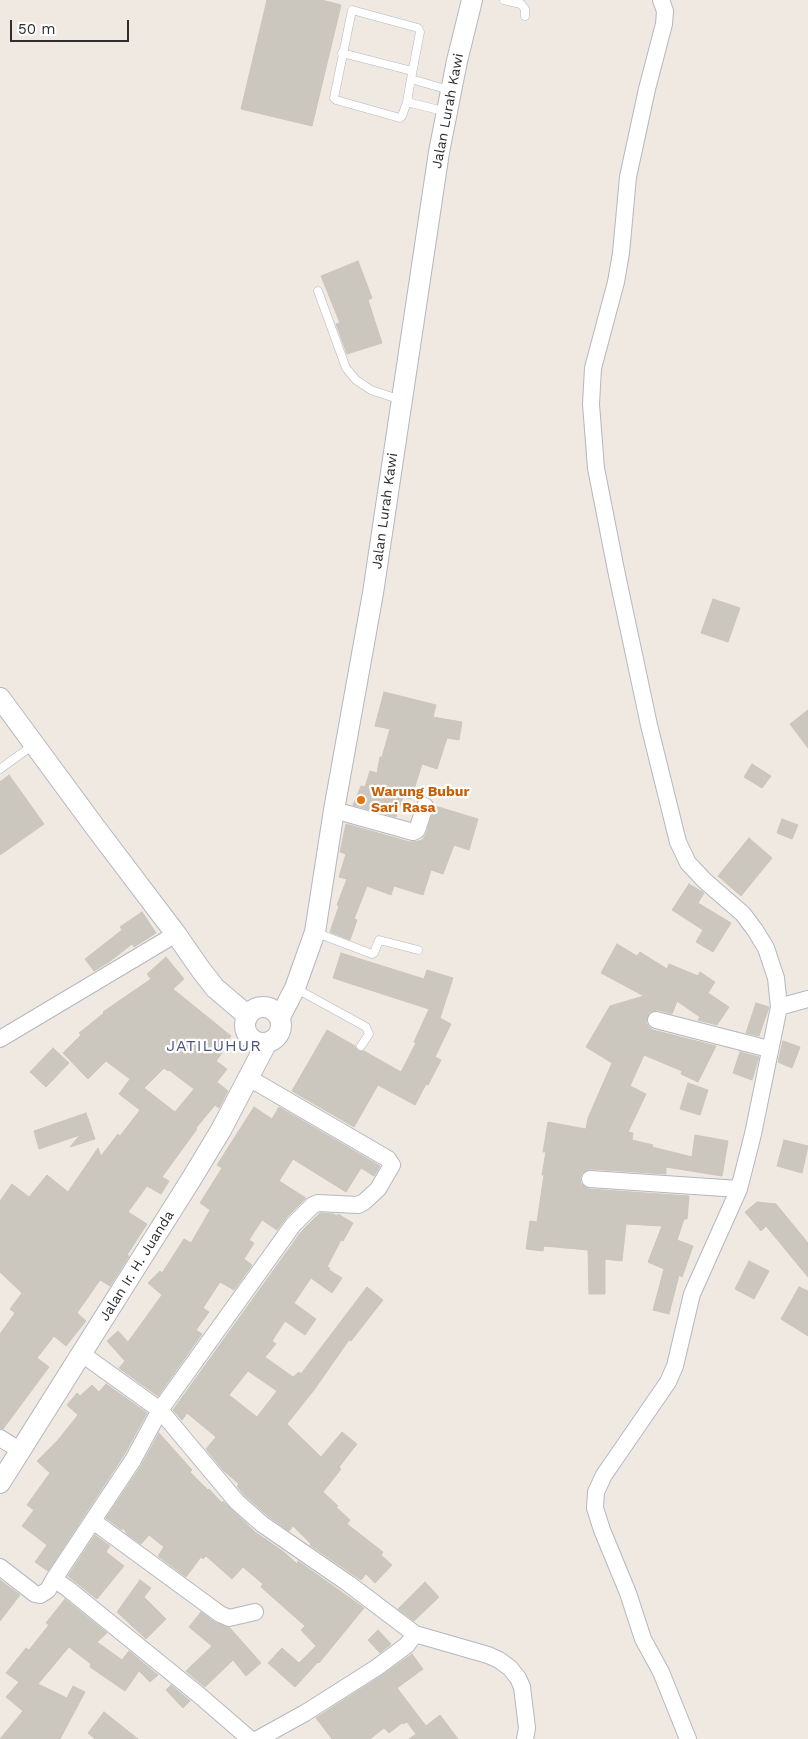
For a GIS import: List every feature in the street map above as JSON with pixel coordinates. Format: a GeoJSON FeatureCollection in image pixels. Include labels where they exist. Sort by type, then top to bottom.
{"type":"FeatureCollection","features":[{"type":"Feature","properties":{"kind":"street","name":"Jalan Lurah Kawi"},"geometry":{"type":"LineString","coordinates":[[280,1017],[295,988],[315,932],[334,810],[373,593],[439,152],[472,0]]}},
{"type":"Feature","properties":{"kind":"street"},"geometry":{"type":"LineString","coordinates":[[661,0],[665,11],[664,24],[647,89],[628,177],[621,253],[616,282],[593,368],[591,404],[596,468],[649,725],[678,842],[688,863],[696,873],[743,914],[755,930],[766,948],[776,978],[779,1007],[753,1134],[739,1189],[692,1294],[675,1366],[668,1382],[604,1475],[596,1492],[596,1508],[602,1530],[628,1593],[643,1639],[661,1672],[688,1739]]}},
{"type":"Feature","properties":{"kind":"street"},"geometry":{"type":"LineString","coordinates":[[0,698],[215,988],[248,1016]]}},
{"type":"Feature","properties":{"kind":"street"},"geometry":{"type":"LineString","coordinates":[[334,810],[413,832],[417,830],[425,806]]}},
{"type":"Feature","properties":{"kind":"street"},"geometry":{"type":"LineString","coordinates":[[0,1039],[176,934]]}},
{"type":"Feature","properties":{"kind":"street"},"geometry":{"type":"LineString","coordinates":[[779,1007],[808,999]]}},
{"type":"Feature","properties":{"kind":"street"},"geometry":{"type":"LineString","coordinates":[[264,1007],[273,1010],[280,1017],[282,1026],[280,1034],[266,1044],[256,1042],[248,1036],[245,1026],[248,1016],[254,1010],[264,1007]]}},
{"type":"Feature","properties":{"kind":"street"},"geometry":{"type":"LineString","coordinates":[[656,1020],[769,1049]]}},
{"type":"Feature","properties":{"kind":"street","name":"Jalan Ir. H. Juanda"},"geometry":{"type":"LineString","coordinates":[[0,1483],[182,1195],[221,1130],[266,1044]]}},
{"type":"Feature","properties":{"kind":"street"},"geometry":{"type":"LineString","coordinates":[[0,1567],[35,1594],[40,1595],[48,1590],[133,1460],[160,1410],[293,1225],[313,1205],[318,1203],[358,1205],[364,1202],[378,1189],[392,1165],[388,1159],[249,1078]]}},
{"type":"Feature","properties":{"kind":"street"},"geometry":{"type":"LineString","coordinates":[[590,1179],[739,1189]]}},
{"type":"Feature","properties":{"kind":"street"},"geometry":{"type":"LineString","coordinates":[[82,1354],[160,1410],[238,1502],[262,1524],[349,1584],[415,1634],[488,1655],[510,1668],[522,1687],[526,1728],[525,1739]]}},
{"type":"Feature","properties":{"kind":"street"},"geometry":{"type":"LineString","coordinates":[[0,1438],[19,1454]]}},
{"type":"Feature","properties":{"kind":"street"},"geometry":{"type":"LineString","coordinates":[[0,1447],[19,1454]]}},
{"type":"Feature","properties":{"kind":"street"},"geometry":{"type":"LineString","coordinates":[[93,1521],[201,1602],[220,1614],[229,1618],[256,1612]]}},
{"type":"Feature","properties":{"kind":"street"},"geometry":{"type":"LineString","coordinates":[[54,1579],[199,1695],[250,1739]]}},
{"type":"Feature","properties":{"kind":"street"},"geometry":{"type":"LineString","coordinates":[[258,1739],[305,1713],[376,1668],[408,1645],[415,1634]]}},
{"type":"Feature","properties":{"kind":"lane"},"geometry":{"type":"LineString","coordinates":[[504,0],[521,4],[525,10],[525,16]]}},
{"type":"Feature","properties":{"kind":"lane"},"geometry":{"type":"LineString","coordinates":[[352,10],[418,28],[420,32],[407,102],[400,118],[336,100],[333,96],[342,53],[352,10]]}},
{"type":"Feature","properties":{"kind":"lane"},"geometry":{"type":"LineString","coordinates":[[342,53],[451,90]]}},
{"type":"Feature","properties":{"kind":"lane"},"geometry":{"type":"LineString","coordinates":[[407,102],[447,112]]}},
{"type":"Feature","properties":{"kind":"lane"},"geometry":{"type":"LineString","coordinates":[[318,291],[346,368],[356,380],[371,390],[401,400]]}},
{"type":"Feature","properties":{"kind":"lane"},"geometry":{"type":"LineString","coordinates":[[0,769],[34,744]]}},
{"type":"Feature","properties":{"kind":"lane"},"geometry":{"type":"LineString","coordinates":[[315,932],[372,954],[379,940],[418,950]]}},
{"type":"Feature","properties":{"kind":"lane"},"geometry":{"type":"LineString","coordinates":[[295,988],[366,1027],[369,1034],[360,1046]]}},
{"type":"Feature","properties":{"kind":"building"},"geometry":{"type":"Polygon","coordinates":[[[267,0],[322,0],[341,5],[312,126],[241,109],[267,0]]]}},
{"type":"Feature","properties":{"kind":"building"},"geometry":{"type":"Polygon","coordinates":[[[358,261],[372,298],[368,300],[382,343],[347,354],[336,324],[340,323],[321,276],[358,261]]]}},
{"type":"Feature","properties":{"kind":"building"},"geometry":{"type":"Polygon","coordinates":[[[713,599],[740,608],[728,642],[701,633],[713,599]]]}},
{"type":"Feature","properties":{"kind":"building"},"geometry":{"type":"Polygon","coordinates":[[[384,692],[436,705],[433,717],[462,722],[459,740],[447,738],[437,769],[422,764],[411,799],[403,797],[396,817],[353,805],[361,786],[365,787],[370,771],[377,773],[380,757],[382,757],[390,729],[375,726],[384,692]]]}},
{"type":"Feature","properties":{"kind":"building"},"geometry":{"type":"Polygon","coordinates":[[[808,710],[808,748],[790,724],[808,710]]]}},
{"type":"Feature","properties":{"kind":"building"},"geometry":{"type":"Polygon","coordinates":[[[752,764],[771,776],[762,788],[744,777],[752,764]]]}},
{"type":"Feature","properties":{"kind":"building"},"geometry":{"type":"Polygon","coordinates":[[[9,775],[44,824],[0,855],[0,782],[9,775]]]}},
{"type":"Feature","properties":{"kind":"building"},"geometry":{"type":"Polygon","coordinates":[[[435,806],[478,819],[469,850],[454,845],[443,874],[431,870],[423,895],[394,886],[391,895],[367,886],[354,919],[357,920],[350,940],[330,932],[339,906],[337,905],[347,879],[339,877],[346,854],[340,852],[346,824],[410,842],[419,841],[426,834],[435,806]]]}},
{"type":"Feature","properties":{"kind":"building"},"geometry":{"type":"Polygon","coordinates":[[[782,819],[798,825],[792,839],[777,833],[782,819]]]}},
{"type":"Feature","properties":{"kind":"building"},"geometry":{"type":"Polygon","coordinates":[[[749,838],[772,858],[741,896],[718,876],[749,838]]]}},
{"type":"Feature","properties":{"kind":"building"},"geometry":{"type":"Polygon","coordinates":[[[689,884],[704,893],[698,903],[731,923],[713,952],[696,942],[703,930],[672,910],[689,884]]]}},
{"type":"Feature","properties":{"kind":"building"},"geometry":{"type":"Polygon","coordinates":[[[142,912],[156,933],[134,947],[132,944],[94,971],[85,959],[122,930],[120,927],[142,912]]]}},
{"type":"Feature","properties":{"kind":"building"},"geometry":{"type":"Polygon","coordinates":[[[617,944],[637,956],[640,952],[667,969],[669,964],[698,976],[700,972],[715,982],[708,993],[729,1007],[717,1025],[698,1020],[700,1017],[677,1001],[672,1014],[658,1010],[649,1013],[646,1022],[653,1030],[716,1046],[698,1082],[681,1074],[682,1071],[644,1055],[630,1086],[646,1094],[628,1132],[633,1133],[632,1140],[692,1157],[695,1135],[728,1141],[722,1176],[666,1167],[666,1174],[590,1169],[582,1173],[580,1178],[581,1184],[589,1189],[689,1196],[687,1219],[684,1219],[677,1240],[693,1246],[682,1277],[679,1275],[669,1314],[653,1310],[664,1269],[648,1262],[662,1226],[626,1224],[622,1261],[605,1259],[605,1294],[589,1294],[588,1250],[544,1246],[543,1251],[526,1249],[530,1221],[537,1222],[544,1175],[542,1175],[546,1152],[543,1152],[548,1122],[586,1129],[588,1118],[612,1063],[586,1047],[610,1006],[644,996],[601,973],[617,944]]]}},
{"type":"Feature","properties":{"kind":"building"},"geometry":{"type":"Polygon","coordinates":[[[341,953],[424,979],[427,970],[453,978],[440,1018],[451,1024],[435,1057],[441,1060],[415,1105],[378,1085],[354,1127],[292,1091],[327,1030],[355,1046],[358,1051],[364,1051],[401,1072],[416,1043],[414,1042],[429,1009],[333,978],[341,953]]]}},
{"type":"Feature","properties":{"kind":"building"},"geometry":{"type":"Polygon","coordinates":[[[166,957],[184,979],[173,989],[231,1036],[222,1048],[225,1049],[216,1061],[227,1069],[217,1082],[228,1091],[219,1108],[215,1105],[196,1128],[162,1177],[169,1181],[161,1194],[147,1186],[128,1212],[147,1224],[127,1255],[129,1256],[110,1286],[100,1280],[77,1313],[86,1321],[66,1346],[54,1336],[37,1358],[49,1367],[3,1429],[0,1428],[0,1334],[15,1313],[10,1309],[22,1293],[0,1272],[0,1201],[12,1184],[29,1197],[47,1175],[68,1192],[98,1148],[101,1156],[118,1134],[120,1136],[140,1110],[119,1094],[130,1079],[106,1061],[88,1079],[63,1053],[81,1035],[79,1033],[103,1012],[151,979],[147,974],[166,957]],[[164,1068],[144,1088],[175,1112],[194,1089],[164,1068]]]}},
{"type":"Feature","properties":{"kind":"building"},"geometry":{"type":"Polygon","coordinates":[[[756,1003],[769,1007],[759,1036],[746,1033],[756,1003]]]}},
{"type":"Feature","properties":{"kind":"building"},"geometry":{"type":"Polygon","coordinates":[[[783,1041],[800,1047],[792,1068],[778,1062],[783,1041]]]}},
{"type":"Feature","properties":{"kind":"building"},"geometry":{"type":"Polygon","coordinates":[[[53,1048],[69,1063],[46,1087],[30,1072],[53,1048]]]}},
{"type":"Feature","properties":{"kind":"building"},"geometry":{"type":"Polygon","coordinates":[[[740,1052],[759,1057],[752,1080],[733,1073],[740,1052]]]}},
{"type":"Feature","properties":{"kind":"building"},"geometry":{"type":"Polygon","coordinates":[[[688,1083],[708,1090],[700,1115],[680,1109],[688,1083]]]}},
{"type":"Feature","properties":{"kind":"building"},"geometry":{"type":"Polygon","coordinates":[[[254,1107],[272,1119],[279,1107],[380,1166],[374,1176],[361,1168],[346,1192],[293,1159],[279,1181],[306,1198],[277,1230],[262,1220],[249,1240],[254,1243],[244,1259],[252,1265],[234,1290],[220,1282],[203,1308],[209,1312],[196,1330],[202,1334],[158,1396],[119,1368],[125,1361],[107,1341],[118,1331],[128,1342],[162,1295],[148,1283],[160,1271],[162,1273],[184,1239],[191,1243],[210,1210],[200,1203],[222,1168],[217,1165],[254,1107]]]}},
{"type":"Feature","properties":{"kind":"building"},"geometry":{"type":"Polygon","coordinates":[[[86,1113],[95,1139],[70,1147],[80,1135],[39,1149],[34,1131],[86,1113]]]}},
{"type":"Feature","properties":{"kind":"building"},"geometry":{"type":"Polygon","coordinates":[[[784,1140],[808,1146],[802,1173],[777,1166],[784,1140]]]}},
{"type":"Feature","properties":{"kind":"building"},"geometry":{"type":"Polygon","coordinates":[[[757,1202],[776,1204],[808,1243],[808,1277],[766,1226],[761,1231],[745,1212],[757,1202]]]}},
{"type":"Feature","properties":{"kind":"building"},"geometry":{"type":"Polygon","coordinates":[[[320,1213],[337,1216],[338,1214],[353,1223],[343,1241],[341,1240],[327,1267],[342,1278],[332,1293],[311,1278],[294,1303],[316,1319],[305,1335],[285,1321],[272,1341],[276,1344],[265,1357],[293,1377],[299,1372],[301,1374],[367,1287],[383,1300],[351,1341],[349,1340],[314,1390],[287,1424],[321,1457],[342,1432],[357,1444],[323,1492],[350,1520],[347,1524],[383,1552],[381,1555],[392,1565],[375,1583],[366,1574],[361,1580],[310,1545],[293,1526],[289,1531],[268,1516],[244,1495],[237,1486],[239,1484],[223,1470],[206,1449],[216,1437],[187,1413],[182,1420],[173,1410],[301,1232],[320,1213]],[[248,1371],[229,1395],[257,1417],[277,1391],[248,1371]]]}},
{"type":"Feature","properties":{"kind":"building"},"geometry":{"type":"Polygon","coordinates":[[[749,1261],[769,1271],[754,1299],[735,1289],[749,1261]]]}},
{"type":"Feature","properties":{"kind":"building"},"geometry":{"type":"Polygon","coordinates":[[[799,1287],[808,1291],[808,1336],[781,1319],[799,1287]]]}},
{"type":"Feature","properties":{"kind":"building"},"geometry":{"type":"Polygon","coordinates":[[[106,1384],[147,1413],[124,1455],[48,1571],[35,1562],[47,1545],[22,1526],[34,1510],[27,1505],[50,1473],[37,1461],[58,1440],[78,1415],[67,1405],[77,1393],[80,1396],[92,1385],[99,1392],[106,1384]]]}},
{"type":"Feature","properties":{"kind":"building"},"geometry":{"type":"Polygon","coordinates":[[[159,1433],[192,1470],[190,1472],[255,1532],[284,1552],[297,1564],[298,1561],[364,1608],[319,1663],[295,1687],[268,1663],[282,1648],[299,1663],[316,1646],[301,1630],[305,1626],[261,1587],[263,1584],[243,1567],[232,1579],[206,1556],[203,1559],[201,1557],[186,1577],[158,1556],[164,1547],[149,1535],[141,1544],[127,1534],[123,1528],[122,1530],[106,1518],[141,1466],[159,1433]]]}},
{"type":"Feature","properties":{"kind":"building"},"geometry":{"type":"Polygon","coordinates":[[[95,1535],[110,1546],[106,1552],[124,1566],[97,1599],[68,1576],[95,1535]]]}},
{"type":"Feature","properties":{"kind":"building"},"geometry":{"type":"Polygon","coordinates":[[[0,1580],[20,1595],[0,1621],[0,1580]]]}},
{"type":"Feature","properties":{"kind":"building"},"geometry":{"type":"Polygon","coordinates":[[[140,1580],[151,1588],[144,1597],[166,1619],[146,1639],[117,1612],[140,1580]]]}},
{"type":"Feature","properties":{"kind":"building"},"geometry":{"type":"Polygon","coordinates":[[[425,1582],[439,1597],[414,1621],[398,1609],[425,1582]]]}},
{"type":"Feature","properties":{"kind":"building"},"geometry":{"type":"Polygon","coordinates":[[[65,1599],[107,1633],[97,1642],[122,1660],[129,1651],[158,1675],[150,1682],[139,1671],[125,1691],[90,1667],[91,1664],[69,1647],[38,1684],[67,1698],[73,1686],[85,1692],[60,1739],[0,1739],[23,1711],[6,1697],[19,1682],[6,1673],[26,1648],[29,1650],[49,1625],[46,1623],[65,1599]]]}},
{"type":"Feature","properties":{"kind":"building"},"geometry":{"type":"Polygon","coordinates":[[[201,1612],[216,1623],[230,1628],[261,1663],[246,1676],[233,1660],[205,1687],[186,1671],[212,1646],[189,1627],[201,1612]]]}},
{"type":"Feature","properties":{"kind":"building"},"geometry":{"type":"Polygon","coordinates":[[[378,1630],[391,1644],[380,1653],[368,1640],[378,1630]]]}},
{"type":"Feature","properties":{"kind":"building"},"geometry":{"type":"Polygon","coordinates":[[[412,1654],[423,1669],[397,1688],[426,1726],[440,1715],[458,1739],[409,1739],[416,1734],[407,1722],[402,1723],[389,1733],[384,1728],[370,1739],[332,1739],[316,1718],[412,1654]]]}},
{"type":"Feature","properties":{"kind":"building"},"geometry":{"type":"Polygon","coordinates":[[[171,1685],[190,1701],[183,1708],[166,1690],[171,1685]]]}},
{"type":"Feature","properties":{"kind":"building"},"geometry":{"type":"Polygon","coordinates":[[[104,1712],[138,1739],[95,1739],[88,1733],[104,1712]]]}},
{"type":"Feature","properties":{"kind":"place","name":"Warung Bubur Sari Rasa"},"geometry":{"type":"Point","coordinates":[361,800]}},
{"type":"Feature","properties":{"kind":"district","name":"JATILUHUR"},"geometry":{"type":"Point","coordinates":[214,1046]}}]}
